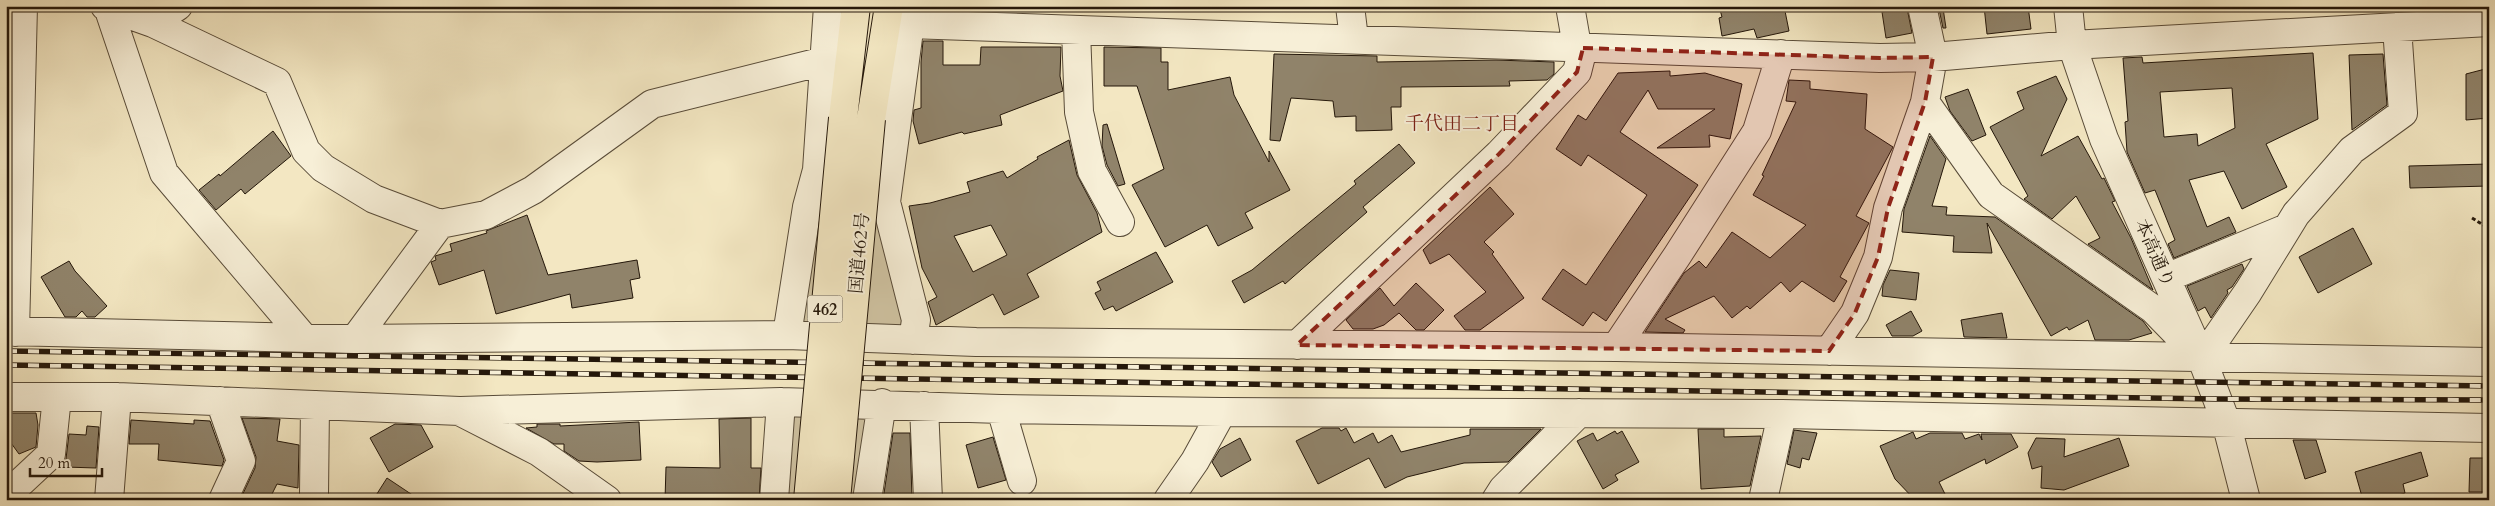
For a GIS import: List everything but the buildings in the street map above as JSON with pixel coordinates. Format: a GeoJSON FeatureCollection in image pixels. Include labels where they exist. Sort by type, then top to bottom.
{"type":"FeatureCollection","features":[{"type":"Feature","properties":{"kind":"highway","name":"国道462号"},"geometry":{"type":"LineString","coordinates":[[808,500],[843,118],[856,6]]}},
{"type":"Feature","properties":{"kind":"highway","name":"国道462号"},"geometry":{"type":"LineString","coordinates":[[836,500],[871,119],[888,6]]}},
{"type":"Feature","properties":{"kind":"street"},"geometry":{"type":"LineString","coordinates":[[23,6],[11,332],[355,339],[788,335],[913,340],[1616,347],[2489,362]]}},
{"type":"Feature","properties":{"kind":"street"},"geometry":{"type":"LineString","coordinates":[[153,23],[178,6]]}},
{"type":"Feature","properties":{"kind":"street"},"geometry":{"type":"LineString","coordinates":[[788,335],[807,207],[817,170],[828,6]]}},
{"type":"Feature","properties":{"kind":"street"},"geometry":{"type":"LineString","coordinates":[[1350,6],[1354,39]]}},
{"type":"Feature","properties":{"kind":"street"},"geometry":{"type":"LineString","coordinates":[[1297,345],[1499,154],[1577,72],[1580,47],[1570,6]]}},
{"type":"Feature","properties":{"kind":"street"},"geometry":{"type":"LineString","coordinates":[[1829,351],[1855,313],[1878,258],[1888,208],[1925,102],[1933,56],[1922,6]]}},
{"type":"Feature","properties":{"kind":"street","name":"本高通り"},"geometry":{"type":"LineString","coordinates":[[2068,6],[2072,45],[2104,139],[2202,358],[2226,422],[2246,500]]}},
{"type":"Feature","properties":{"kind":"street"},"geometry":{"type":"LineString","coordinates":[[107,7],[164,173],[304,338]]}},
{"type":"Feature","properties":{"kind":"street"},"geometry":{"type":"LineString","coordinates":[[107,7],[153,23],[277,82],[306,151],[322,168],[374,199],[440,224],[486,215],[533,190],[652,104],[824,61]]}},
{"type":"Feature","properties":{"kind":"street"},"geometry":{"type":"LineString","coordinates":[[913,340],[916,320],[886,202],[911,15],[1076,30],[1880,58],[1933,56],[2072,45],[2489,22]]}},
{"type":"Feature","properties":{"kind":"street"},"geometry":{"type":"LineString","coordinates":[[2202,358],[2248,292],[2296,214],[2352,150],[2403,112],[2397,27]]}},
{"type":"Feature","properties":{"kind":"street"},"geometry":{"type":"LineString","coordinates":[[1076,30],[1079,112],[1092,171],[1120,222]]}},
{"type":"Feature","properties":{"kind":"street"},"geometry":{"type":"LineString","coordinates":[[1616,347],[1757,131],[1781,54]]}},
{"type":"Feature","properties":{"kind":"street"},"geometry":{"type":"LineString","coordinates":[[1925,102],[1991,195],[2152,309],[2202,358]]}},
{"type":"Feature","properties":{"kind":"street"},"geometry":{"type":"LineString","coordinates":[[355,339],[440,224]]}},
{"type":"Feature","properties":{"kind":"street"},"geometry":{"type":"LineString","coordinates":[[2166,278],[2287,228]]}},
{"type":"Feature","properties":{"kind":"street"},"geometry":{"type":"LineString","coordinates":[[6,397],[117,397],[460,411],[781,402],[1001,409],[1222,412],[1782,414],[2489,428]]}},
{"type":"Feature","properties":{"kind":"street"},"geometry":{"type":"LineString","coordinates":[[6,496],[51,454],[57,397]]}},
{"type":"Feature","properties":{"kind":"street"},"geometry":{"type":"LineString","coordinates":[[109,500],[117,397]]}},
{"type":"Feature","properties":{"kind":"street"},"geometry":{"type":"LineString","coordinates":[[220,401],[241,461],[223,500]]}},
{"type":"Feature","properties":{"kind":"street"},"geometry":{"type":"LineString","coordinates":[[774,500],[781,402]]}},
{"type":"Feature","properties":{"kind":"street"},"geometry":{"type":"LineString","coordinates":[[867,500],[882,404]]}},
{"type":"Feature","properties":{"kind":"street"},"geometry":{"type":"LineString","coordinates":[[314,494],[315,405]]}},
{"type":"Feature","properties":{"kind":"street"},"geometry":{"type":"LineString","coordinates":[[924,406],[928,500]]}},
{"type":"Feature","properties":{"kind":"street"},"geometry":{"type":"LineString","coordinates":[[1001,409],[1022,481]]}},
{"type":"Feature","properties":{"kind":"street"},"geometry":{"type":"LineString","coordinates":[[460,411],[539,452],[607,500]]}},
{"type":"Feature","properties":{"kind":"street"},"geometry":{"type":"LineString","coordinates":[[1168,500],[1195,461],[1222,412]]}},
{"type":"Feature","properties":{"kind":"street"},"geometry":{"type":"LineString","coordinates":[[1496,500],[1503,489],[1579,414]]}},
{"type":"Feature","properties":{"kind":"street"},"geometry":{"type":"LineString","coordinates":[[1763,500],[1782,414]]}},
{"type":"Feature","properties":{"kind":"path"},"geometry":{"type":"LineString","coordinates":[[2472,218],[2486,226],[2489,234]]}},
{"type":"Feature","properties":{"kind":"highlighted area"},"geometry":{"type":"Polygon","coordinates":[[[1583,48],[1880,58],[1933,57],[1925,102],[1888,208],[1878,257],[1855,313],[1829,351],[1297,345],[1499,154],[1577,72],[1583,48]]]}},
{"type":"Feature","properties":{"kind":"shaded area"},"geometry":{"type":"Polygon","coordinates":[[[825,140],[884,143],[909,313],[902,327],[799,328],[825,140]]]}},
{"type":"Feature","properties":{"kind":"shaded area"},"geometry":{"type":"Polygon","coordinates":[[[791,412],[875,414],[863,500],[783,500],[791,412]]]}},
{"type":"Feature","properties":{"kind":"railway"},"geometry":{"type":"LineString","coordinates":[[6,351],[2489,386]]}},
{"type":"Feature","properties":{"kind":"railway"},"geometry":{"type":"LineString","coordinates":[[6,365],[2216,399],[2489,400]]}},
{"type":"Feature","properties":{"kind":"district","name":"千代田二丁目"},"geometry":{"type":"Point","coordinates":[1462,123]}}]}
